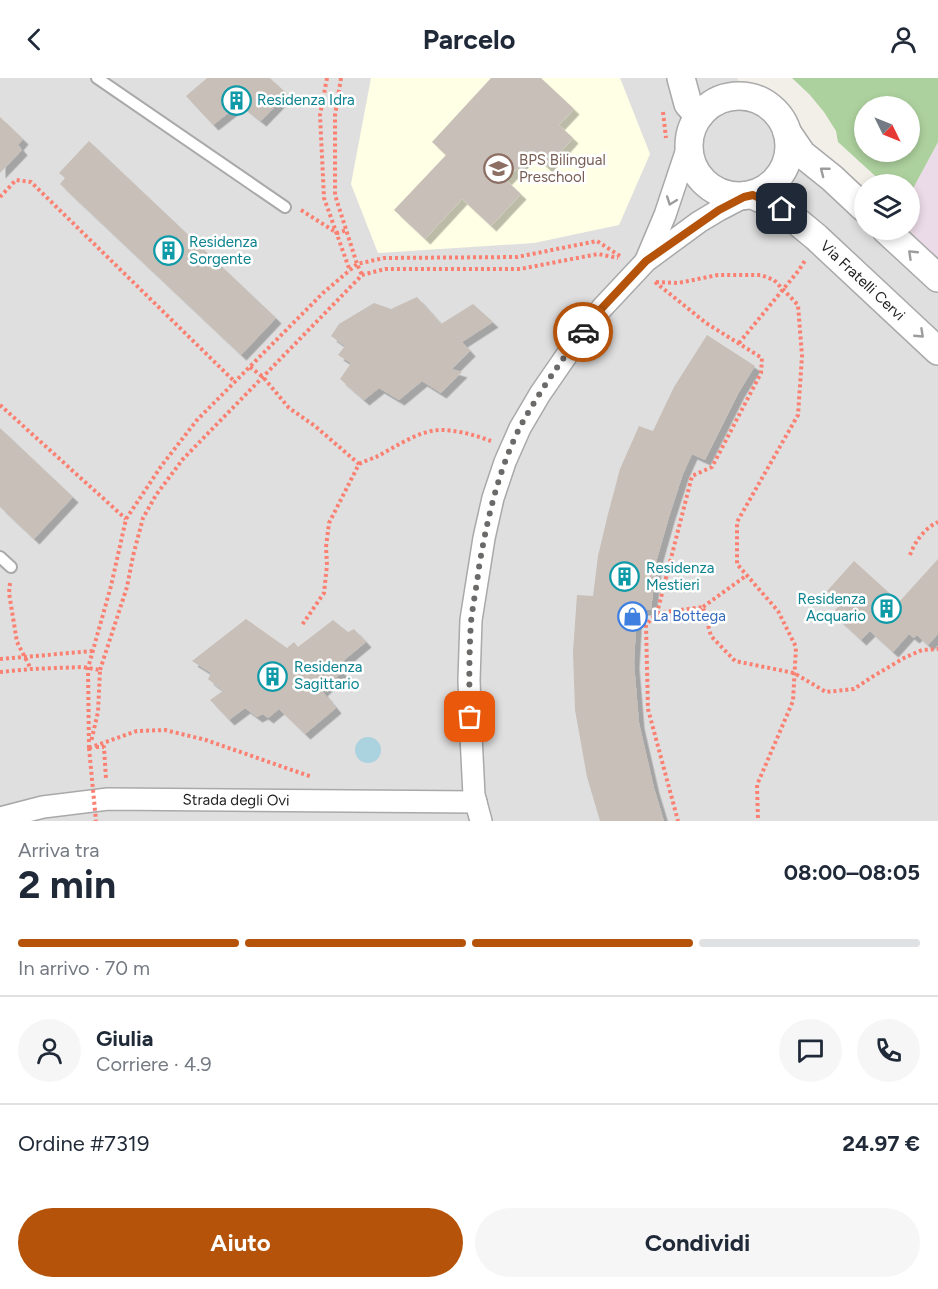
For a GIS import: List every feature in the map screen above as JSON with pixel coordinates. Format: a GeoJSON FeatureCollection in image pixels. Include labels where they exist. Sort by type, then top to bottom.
{"type":"FeatureCollection","features":[{"type":"Feature","properties":{"kind":"street"},"geometry":{"type":"LineString","coordinates":[[681,78],[688,104],[699,116]]}},
{"type":"Feature","properties":{"kind":"street"},"geometry":{"type":"LineString","coordinates":[[646,261],[666,215],[690,135],[699,116],[706,108],[725,98],[735,96],[741,87],[776,112],[802,154],[854,199]]}},
{"type":"Feature","properties":{"kind":"street"},"geometry":{"type":"LineString","coordinates":[[479,812],[474,795],[469,680],[471,620],[493,498],[515,438],[540,394],[582,333],[646,261],[699,222],[719,210],[767,189],[779,178],[787,164],[790,148],[787,132]]}},
{"type":"Feature","properties":{"kind":"street"},"geometry":{"type":"LineString","coordinates":[[688,146],[692,166],[704,184],[723,195],[748,196]]}},
{"type":"Feature","properties":{"kind":"street","name":"Via Fratelli Cervi"},"geometry":{"type":"LineString","coordinates":[[748,196],[782,209],[816,237],[938,351]]}},
{"type":"Feature","properties":{"kind":"street"},"geometry":{"type":"LineString","coordinates":[[897,240],[938,278]]}},
{"type":"Feature","properties":{"kind":"street","name":"Strada degli Ovi"},"geometry":{"type":"LineString","coordinates":[[0,818],[43,807],[108,799],[479,812]]}},
{"type":"Feature","properties":{"kind":"lane"},"geometry":{"type":"LineString","coordinates":[[97,78],[285,207]]}},
{"type":"Feature","properties":{"kind":"lane"},"geometry":{"type":"LineString","coordinates":[[0,557],[11,567]]}},
{"type":"Feature","properties":{"kind":"path"},"geometry":{"type":"LineString","coordinates":[[327,78],[320,115],[324,198],[350,271]]}},
{"type":"Feature","properties":{"kind":"path"},"geometry":{"type":"LineString","coordinates":[[341,78],[335,115],[335,195],[362,275]]}},
{"type":"Feature","properties":{"kind":"path"},"geometry":{"type":"LineString","coordinates":[[0,197],[16,180],[31,182],[235,382]]}},
{"type":"Feature","properties":{"kind":"path"},"geometry":{"type":"LineString","coordinates":[[285,207],[306,212],[337,233]]}},
{"type":"Feature","properties":{"kind":"path"},"geometry":{"type":"LineString","coordinates":[[337,233],[347,230]]}},
{"type":"Feature","properties":{"kind":"path"},"geometry":{"type":"LineString","coordinates":[[89,748],[98,712],[100,670],[127,587],[144,518],[152,502],[183,459],[362,275],[385,269],[520,269],[598,254],[625,259],[597,241],[517,257],[384,258],[357,264],[323,293],[197,420],[162,465],[126,519],[111,586],[88,669],[89,748],[96,821]]}},
{"type":"Feature","properties":{"kind":"path"},"geometry":{"type":"LineString","coordinates":[[739,343],[799,270]]}},
{"type":"Feature","properties":{"kind":"path"},"geometry":{"type":"LineString","coordinates":[[655,282],[678,283],[718,275],[760,275],[774,280],[798,305],[802,356],[798,415],[736,522],[737,564],[778,611],[796,647],[793,701],[757,785],[758,821]]}},
{"type":"Feature","properties":{"kind":"path"},"geometry":{"type":"LineString","coordinates":[[655,282],[661,276]]}},
{"type":"Feature","properties":{"kind":"path"},"geometry":{"type":"LineString","coordinates":[[655,282],[706,323],[762,358],[761,373],[712,466],[692,476],[657,613],[646,625],[648,709],[678,821]]}},
{"type":"Feature","properties":{"kind":"path"},"geometry":{"type":"LineString","coordinates":[[250,367],[263,377],[289,408],[315,426],[359,464]]}},
{"type":"Feature","properties":{"kind":"path"},"geometry":{"type":"LineString","coordinates":[[0,405],[126,519]]}},
{"type":"Feature","properties":{"kind":"path"},"geometry":{"type":"LineString","coordinates":[[302,625],[324,592],[329,523],[359,464],[393,446],[424,433],[440,430],[470,434],[487,440]]}},
{"type":"Feature","properties":{"kind":"path"},"geometry":{"type":"LineString","coordinates":[[910,555],[914,545],[931,525],[938,522]]}},
{"type":"Feature","properties":{"kind":"path"},"geometry":{"type":"LineString","coordinates":[[11,567],[9,593],[17,642],[31,669]]}},
{"type":"Feature","properties":{"kind":"path"},"geometry":{"type":"LineString","coordinates":[[657,613],[703,607],[747,575]]}},
{"type":"Feature","properties":{"kind":"path"},"geometry":{"type":"LineString","coordinates":[[703,607],[711,636],[735,660],[794,673],[826,692],[854,689],[904,658],[922,650],[938,649]]}},
{"type":"Feature","properties":{"kind":"path"},"geometry":{"type":"LineString","coordinates":[[0,659],[93,651]]}},
{"type":"Feature","properties":{"kind":"path"},"geometry":{"type":"LineString","coordinates":[[0,672],[82,667],[100,670]]}},
{"type":"Feature","properties":{"kind":"path"},"geometry":{"type":"LineString","coordinates":[[89,748],[137,731],[165,730],[206,740],[278,765]]}},
{"type":"Feature","properties":{"kind":"path"},"geometry":{"type":"LineString","coordinates":[[89,748],[104,747],[108,799]]}},
{"type":"Feature","properties":{"kind":"shaded area"},"geometry":{"type":"Polygon","coordinates":[[[0,78],[737,78],[746,97],[766,104],[776,112],[787,132],[854,198],[854,240],[897,240],[938,278],[938,821],[0,821],[0,78]]]}},
{"type":"Feature","properties":{"kind":"shaded area","name":"BPS Bilingual Preschool"},"geometry":{"type":"Polygon","coordinates":[[[371,78],[620,78],[650,154],[619,225],[534,243],[378,253],[351,184],[371,78]]]}},
{"type":"Feature","properties":{"kind":"shaded area"},"geometry":{"type":"Polygon","coordinates":[[[938,142],[938,263],[914,240],[920,240],[920,176],[938,142]]]}},
{"type":"Feature","properties":{"kind":"green space"},"geometry":{"type":"Polygon","coordinates":[[[792,78],[938,78],[938,142],[920,176],[873,174],[860,162],[920,162],[920,96],[854,96],[854,157],[838,142],[836,131],[824,112],[792,78]]]}},
{"type":"Feature","properties":{"kind":"water"},"geometry":{"type":"Polygon","coordinates":[[[368,737],[377,741],[381,750],[377,759],[368,763],[359,759],[355,750],[359,741],[368,737]]]}},
{"type":"Feature","properties":{"kind":"building","name":"Residenza Idra"},"geometry":{"type":"Polygon","coordinates":[[[207,78],[270,78],[287,94],[261,121],[240,104],[213,125],[186,96],[207,78]]]}},
{"type":"Feature","properties":{"kind":"building"},"geometry":{"type":"Polygon","coordinates":[[[491,78],[541,78],[574,109],[559,125],[573,138],[547,167],[532,153],[506,180],[521,194],[491,226],[462,199],[425,239],[394,210],[446,155],[432,142],[491,78]]]}},
{"type":"Feature","properties":{"kind":"building"},"geometry":{"type":"Polygon","coordinates":[[[0,117],[23,139],[18,145],[22,150],[0,173],[0,117]]]}},
{"type":"Feature","properties":{"kind":"building","name":"Residenza Sorgente"},"geometry":{"type":"Polygon","coordinates":[[[89,141],[276,318],[241,355],[60,184],[65,178],[59,173],[89,141]]]}},
{"type":"Feature","properties":{"kind":"building"},"geometry":{"type":"Polygon","coordinates":[[[417,297],[441,324],[473,304],[493,322],[462,342],[470,351],[452,369],[462,372],[441,393],[422,381],[399,400],[379,388],[364,400],[340,379],[351,363],[338,355],[345,346],[331,336],[339,324],[374,303],[391,309],[417,297]]]}},
{"type":"Feature","properties":{"kind":"building","name":"Residenza Mestieri"},"geometry":{"type":"Polygon","coordinates":[[[707,335],[755,366],[739,392],[705,460],[692,454],[683,474],[657,559],[651,610],[637,610],[634,663],[639,723],[664,821],[600,821],[587,777],[575,710],[573,652],[577,595],[593,596],[598,556],[620,469],[639,426],[653,431],[674,387],[707,335]]]}},
{"type":"Feature","properties":{"kind":"building"},"geometry":{"type":"Polygon","coordinates":[[[0,428],[73,497],[34,539],[0,507],[0,428]]]}},
{"type":"Feature","properties":{"kind":"building","name":"Residenza Acquario"},"geometry":{"type":"Polygon","coordinates":[[[938,559],[938,634],[928,645],[917,635],[914,638],[909,634],[893,652],[870,631],[861,640],[832,613],[841,604],[827,591],[854,561],[899,602],[938,559]]]}},
{"type":"Feature","properties":{"kind":"building","name":"Residenza Sagittario"},"geometry":{"type":"Polygon","coordinates":[[[246,619],[287,648],[294,642],[298,647],[333,620],[348,632],[354,629],[366,642],[337,666],[342,672],[322,691],[336,708],[305,734],[279,709],[268,718],[263,714],[257,717],[245,708],[229,720],[210,700],[223,691],[208,679],[211,673],[192,661],[246,619]]]}},
{"type":"Feature","properties":{"kind":"way so far"},"geometry":{"type":"LineString","coordinates":[[470,717],[471,620],[493,498],[520,428],[560,363],[583,332]]}},
{"type":"Feature","properties":{"kind":"place","name":"Residenza Idra"},"geometry":{"type":"Point","coordinates":[236,100]}},
{"type":"Feature","properties":{"kind":"place","name":"BPS Bilingual Preschool"},"geometry":{"type":"Point","coordinates":[498,169]}},
{"type":"Feature","properties":{"kind":"place","name":"Residenza Sorgente"},"geometry":{"type":"Point","coordinates":[168,251]}},
{"type":"Feature","properties":{"kind":"place","name":"Residenza Mestieri"},"geometry":{"type":"Point","coordinates":[625,577]}},
{"type":"Feature","properties":{"kind":"place","name":"Residenza Acquario"},"geometry":{"type":"Point","coordinates":[887,608]}},
{"type":"Feature","properties":{"kind":"place","name":"La Bottega"},"geometry":{"type":"Point","coordinates":[632,616]}},
{"type":"Feature","properties":{"kind":"place","name":"Residenza Sagittario"},"geometry":{"type":"Point","coordinates":[273,676]}},
{"type":"Feature","properties":{"kind":"route"},"geometry":{"type":"LineString","coordinates":[[583,332],[646,261],[699,222],[744,197],[753,195],[782,209]]}}]}
